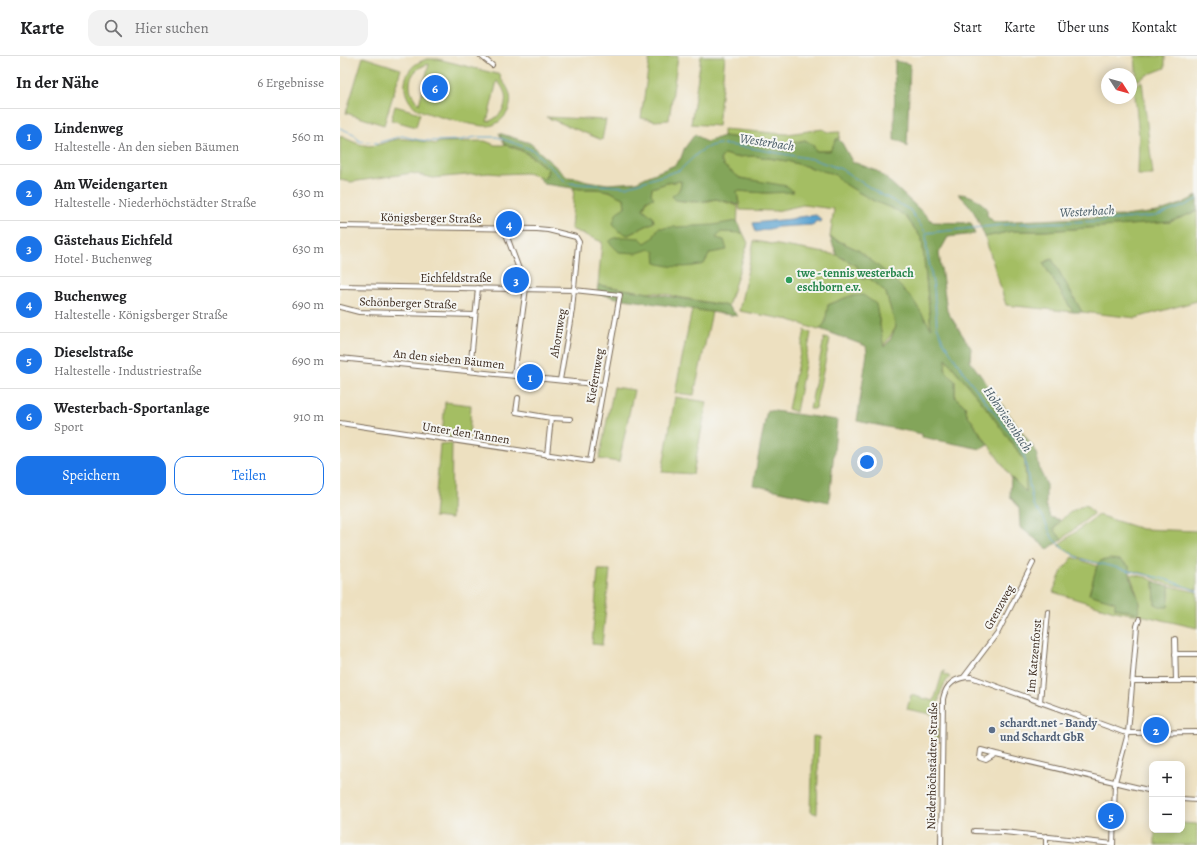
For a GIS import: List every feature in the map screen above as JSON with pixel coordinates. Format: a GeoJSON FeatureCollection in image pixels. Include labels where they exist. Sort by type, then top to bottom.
{"type":"FeatureCollection","features":[{"type":"Feature","properties":{"kind":"street"},"geometry":{"type":"LineString","coordinates":[[481,56],[492,65]]}},
{"type":"Feature","properties":{"kind":"street","name":"Königsberger Straße"},"geometry":{"type":"LineString","coordinates":[[340,226],[505,229],[537,228],[568,234]]}},
{"type":"Feature","properties":{"kind":"street"},"geometry":{"type":"LineString","coordinates":[[505,229],[526,288],[514,376]]}},
{"type":"Feature","properties":{"kind":"street","name":"Ahornweg"},"geometry":{"type":"LineString","coordinates":[[560,380],[574,290],[578,242],[576,237],[568,234]]}},
{"type":"Feature","properties":{"kind":"street","name":"Eichfeldstraße"},"geometry":{"type":"LineString","coordinates":[[340,286],[414,288],[526,288],[574,290],[620,295]]}},
{"type":"Feature","properties":{"kind":"street"},"geometry":{"type":"LineString","coordinates":[[470,371],[478,288]]}},
{"type":"Feature","properties":{"kind":"street","name":"Kiefernweg"},"geometry":{"type":"LineString","coordinates":[[590,461],[620,295]]}},
{"type":"Feature","properties":{"kind":"street","name":"Schönberger Straße"},"geometry":{"type":"LineString","coordinates":[[340,307],[359,312],[475,315]]}},
{"type":"Feature","properties":{"kind":"street","name":"An den sieben Bäumen"},"geometry":{"type":"LineString","coordinates":[[340,358],[604,385]]}},
{"type":"Feature","properties":{"kind":"street"},"geometry":{"type":"LineString","coordinates":[[518,398],[516,412],[551,418],[570,419]]}},
{"type":"Feature","properties":{"kind":"street"},"geometry":{"type":"LineString","coordinates":[[547,454],[551,418]]}},
{"type":"Feature","properties":{"kind":"street","name":"Unter den Tannen"},"geometry":{"type":"LineString","coordinates":[[340,423],[590,461]]}},
{"type":"Feature","properties":{"kind":"street","name":"Grenzweg"},"geometry":{"type":"LineString","coordinates":[[964,677],[998,632],[1033,563]]}},
{"type":"Feature","properties":{"kind":"street","name":"Im Katzenforst"},"geometry":{"type":"LineString","coordinates":[[1040,702],[1048,612]]}},
{"type":"Feature","properties":{"kind":"street"},"geometry":{"type":"LineString","coordinates":[[974,831],[987,830],[1046,836],[1077,843],[1113,845],[1115,782],[1128,733],[1137,626],[1139,620]]}},
{"type":"Feature","properties":{"kind":"street"},"geometry":{"type":"LineString","coordinates":[[1175,639],[1176,681]]}},
{"type":"Feature","properties":{"kind":"street"},"geometry":{"type":"LineString","coordinates":[[1175,654],[1197,654]]}},
{"type":"Feature","properties":{"kind":"street"},"geometry":{"type":"LineString","coordinates":[[964,677],[971,677],[1128,733],[1197,732]]}},
{"type":"Feature","properties":{"kind":"street","name":"Niederhöchstädter Straße"},"geometry":{"type":"LineString","coordinates":[[941,845],[943,699],[945,692],[952,682],[964,677]]}},
{"type":"Feature","properties":{"kind":"street"},"geometry":{"type":"LineString","coordinates":[[1133,681],[1197,681]]}},
{"type":"Feature","properties":{"kind":"street"},"geometry":{"type":"LineString","coordinates":[[996,754],[1149,790]]}},
{"type":"Feature","properties":{"kind":"street"},"geometry":{"type":"LineString","coordinates":[[1185,799],[1197,800]]}},
{"type":"Feature","properties":{"kind":"street"},"geometry":{"type":"LineString","coordinates":[[1046,836],[1046,845]]}},
{"type":"Feature","properties":{"kind":"green space"},"geometry":{"type":"Polygon","coordinates":[[[650,56],[678,56],[669,120],[655,121],[641,118],[650,56]]]}},
{"type":"Feature","properties":{"kind":"green space"},"geometry":{"type":"Polygon","coordinates":[[[701,56],[725,56],[718,126],[691,124],[701,56]]]}},
{"type":"Feature","properties":{"kind":"green space"},"geometry":{"type":"Polygon","coordinates":[[[1135,56],[1165,56],[1165,68],[1147,75],[1137,81],[1135,56]]]}},
{"type":"Feature","properties":{"kind":"green space"},"geometry":{"type":"Polygon","coordinates":[[[363,57],[401,69],[384,125],[346,113],[363,57]]]}},
{"type":"Feature","properties":{"kind":"green space"},"geometry":{"type":"Polygon","coordinates":[[[427,59],[438,59],[501,75],[500,78],[510,93],[511,102],[506,114],[497,123],[490,126],[481,126],[439,117],[416,108],[406,95],[405,80],[412,68],[418,63],[427,59]],[[429,64],[416,70],[410,80],[411,92],[419,104],[429,64]],[[497,81],[487,122],[499,115],[505,104],[504,92],[497,81]]]}},
{"type":"Feature","properties":{"kind":"green space"},"geometry":{"type":"Polygon","coordinates":[[[895,61],[910,64],[907,147],[902,142],[894,140],[895,61]]]}},
{"type":"Feature","properties":{"kind":"green space"},"geometry":{"type":"Polygon","coordinates":[[[1142,81],[1153,175],[1138,175],[1139,136],[1136,104],[1137,84],[1142,81]]]}},
{"type":"Feature","properties":{"kind":"green space"},"geometry":{"type":"Polygon","coordinates":[[[395,106],[420,113],[416,127],[391,120],[395,106]]]}},
{"type":"Feature","properties":{"kind":"green space"},"geometry":{"type":"Polygon","coordinates":[[[546,117],[606,120],[602,140],[546,117]]]}},
{"type":"Feature","properties":{"kind":"green space"},"geometry":{"type":"Polygon","coordinates":[[[723,129],[787,134],[823,129],[829,132],[840,132],[839,140],[837,139],[830,151],[816,151],[813,145],[805,140],[774,143],[723,136],[723,129]]]}},
{"type":"Feature","properties":{"kind":"green space"},"geometry":{"type":"Polygon","coordinates":[[[499,133],[530,143],[567,177],[608,184],[636,182],[675,165],[681,158],[684,149],[695,134],[706,142],[723,136],[793,143],[805,140],[813,145],[816,151],[830,151],[837,138],[842,143],[853,163],[877,171],[933,222],[971,223],[975,234],[948,237],[939,253],[947,311],[971,348],[970,361],[1036,451],[1040,471],[1046,483],[1046,505],[1050,517],[1060,520],[1054,530],[1062,539],[1048,549],[1020,527],[1019,508],[1010,496],[1011,477],[1026,492],[1025,461],[984,405],[946,359],[945,370],[955,381],[955,397],[965,406],[967,414],[988,445],[981,449],[922,437],[922,434],[857,421],[867,353],[866,346],[820,329],[825,323],[828,305],[850,296],[863,295],[876,304],[884,347],[890,340],[896,327],[886,293],[869,278],[862,279],[857,266],[837,255],[830,237],[858,250],[888,274],[912,298],[931,328],[922,239],[906,217],[898,211],[874,201],[858,192],[842,182],[834,174],[787,161],[755,156],[735,157],[724,154],[720,160],[724,166],[740,178],[787,186],[794,192],[766,193],[737,191],[739,205],[716,199],[699,202],[675,200],[672,196],[679,190],[681,181],[667,183],[652,188],[651,194],[654,198],[647,200],[643,209],[653,217],[654,222],[628,235],[618,231],[613,223],[617,212],[625,207],[624,198],[610,191],[544,184],[538,177],[545,178],[548,170],[523,151],[505,145],[499,133]]]}},
{"type":"Feature","properties":{"kind":"green space"},"geometry":{"type":"Polygon","coordinates":[[[340,136],[358,144],[368,146],[398,139],[416,140],[435,144],[440,142],[485,141],[495,145],[507,145],[524,152],[548,170],[545,178],[526,173],[489,173],[433,178],[412,173],[351,182],[340,180],[340,136]]]}},
{"type":"Feature","properties":{"kind":"green space"},"geometry":{"type":"Polygon","coordinates":[[[724,154],[735,157],[755,156],[787,161],[834,174],[842,182],[858,192],[874,201],[898,211],[906,217],[922,239],[931,329],[872,262],[858,250],[830,237],[834,209],[803,205],[776,211],[740,210],[737,191],[766,193],[794,191],[740,178],[724,166],[720,160],[724,154]]]}},
{"type":"Feature","properties":{"kind":"green space"},"geometry":{"type":"Polygon","coordinates":[[[681,181],[679,190],[673,196],[675,200],[691,202],[716,199],[738,206],[737,232],[743,233],[748,243],[728,306],[672,295],[598,285],[602,242],[571,229],[574,188],[605,190],[624,198],[628,235],[654,222],[653,217],[643,209],[651,194],[652,188],[667,183],[681,181]]]}},
{"type":"Feature","properties":{"kind":"green space"},"geometry":{"type":"Polygon","coordinates":[[[958,194],[970,196],[980,202],[987,208],[987,215],[994,222],[1124,216],[1157,212],[1181,204],[1197,196],[1197,211],[1170,222],[1045,231],[1012,231],[985,237],[971,208],[958,194]]]}},
{"type":"Feature","properties":{"kind":"green space"},"geometry":{"type":"Polygon","coordinates":[[[1197,211],[1197,301],[1136,318],[1082,312],[1052,259],[1043,263],[1073,312],[1006,305],[985,237],[1012,231],[1045,231],[1170,222],[1197,211]]]}},
{"type":"Feature","properties":{"kind":"green space"},"geometry":{"type":"Polygon","coordinates":[[[737,221],[743,233],[721,232],[716,238],[724,240],[727,250],[710,253],[704,264],[686,267],[668,266],[656,263],[655,252],[650,249],[637,253],[619,252],[609,242],[615,238],[623,237],[640,238],[645,243],[653,238],[658,228],[713,225],[737,221]]]}},
{"type":"Feature","properties":{"kind":"green space","name":"twe - tennis westerbach eschborn e.v."},"geometry":{"type":"Polygon","coordinates":[[[754,241],[837,255],[857,266],[862,279],[869,278],[886,293],[896,327],[883,347],[879,318],[850,296],[828,305],[825,323],[818,330],[790,320],[739,311],[754,241]]]}},
{"type":"Feature","properties":{"kind":"green space"},"geometry":{"type":"Polygon","coordinates":[[[1052,259],[1082,312],[1073,312],[1043,263],[1052,259]]]}},
{"type":"Feature","properties":{"kind":"green space"},"geometry":{"type":"Polygon","coordinates":[[[598,285],[728,306],[738,316],[617,298],[597,293],[598,285]]]}},
{"type":"Feature","properties":{"kind":"green space"},"geometry":{"type":"Polygon","coordinates":[[[692,309],[712,312],[694,395],[675,393],[692,309]]]}},
{"type":"Feature","properties":{"kind":"green space"},"geometry":{"type":"Polygon","coordinates":[[[805,330],[811,333],[796,412],[788,409],[805,330]]]}},
{"type":"Feature","properties":{"kind":"green space"},"geometry":{"type":"Polygon","coordinates":[[[824,338],[830,339],[815,409],[810,409],[824,338]]]}},
{"type":"Feature","properties":{"kind":"green space"},"geometry":{"type":"Polygon","coordinates":[[[945,358],[984,405],[1025,461],[1026,492],[1011,477],[967,414],[965,406],[955,397],[955,381],[945,370],[945,358]]]}},
{"type":"Feature","properties":{"kind":"green space"},"geometry":{"type":"Polygon","coordinates":[[[614,387],[634,390],[619,462],[599,459],[614,387]]]}},
{"type":"Feature","properties":{"kind":"green space"},"geometry":{"type":"Polygon","coordinates":[[[675,397],[707,402],[693,474],[662,472],[675,397]]]}},
{"type":"Feature","properties":{"kind":"green space"},"geometry":{"type":"Polygon","coordinates":[[[445,402],[471,405],[469,440],[442,436],[445,402]]]}},
{"type":"Feature","properties":{"kind":"green space"},"geometry":{"type":"Polygon","coordinates":[[[767,410],[837,420],[829,502],[753,485],[767,410]]]}},
{"type":"Feature","properties":{"kind":"green space"},"geometry":{"type":"Polygon","coordinates":[[[452,443],[451,519],[434,517],[440,444],[452,443]]]}},
{"type":"Feature","properties":{"kind":"green space"},"geometry":{"type":"Polygon","coordinates":[[[1086,505],[1093,514],[1062,539],[1054,530],[1064,518],[1086,505]]]}},
{"type":"Feature","properties":{"kind":"green space"},"geometry":{"type":"Polygon","coordinates":[[[1098,515],[1142,529],[1197,531],[1197,590],[1164,583],[1145,574],[1089,561],[1068,552],[1058,545],[1098,515]]]}},
{"type":"Feature","properties":{"kind":"green space"},"geometry":{"type":"Polygon","coordinates":[[[1073,557],[1097,566],[1089,594],[1116,602],[1115,608],[1138,613],[1140,603],[1130,574],[1146,577],[1154,581],[1155,604],[1169,598],[1169,586],[1197,592],[1197,628],[1145,616],[1114,611],[1053,592],[1062,571],[1073,557]]]}},
{"type":"Feature","properties":{"kind":"green space"},"geometry":{"type":"Polygon","coordinates":[[[1110,559],[1120,560],[1129,566],[1131,580],[1140,603],[1138,613],[1115,608],[1115,602],[1089,594],[1097,566],[1100,561],[1110,559]]]}},
{"type":"Feature","properties":{"kind":"green space"},"geometry":{"type":"Polygon","coordinates":[[[598,570],[610,570],[602,645],[592,644],[598,570]]]}},
{"type":"Feature","properties":{"kind":"green space"},"geometry":{"type":"Polygon","coordinates":[[[1154,581],[1162,585],[1169,586],[1168,607],[1162,607],[1155,604],[1154,581]]]}},
{"type":"Feature","properties":{"kind":"green space"},"geometry":{"type":"Polygon","coordinates":[[[943,671],[945,671],[944,674],[950,677],[945,683],[939,698],[938,738],[932,739],[935,715],[907,709],[911,695],[934,701],[943,671]]]}},
{"type":"Feature","properties":{"kind":"green space"},"geometry":{"type":"Polygon","coordinates":[[[813,736],[819,737],[817,814],[811,812],[813,736]]]}},
{"type":"Feature","properties":{"kind":"green space"},"geometry":{"type":"Polygon","coordinates":[[[1185,823],[1197,824],[1197,845],[1155,845],[1155,833],[1185,833],[1185,823]]]}},
{"type":"Feature","properties":{"kind":"water"},"geometry":{"type":"Polygon","coordinates":[[[816,215],[822,220],[821,222],[816,221],[813,225],[778,227],[756,232],[753,223],[791,219],[816,215]]]}},
{"type":"Feature","properties":{"kind":"waterway","name":"Westerbach"},"geometry":{"type":"LineString","coordinates":[[340,128],[354,134],[359,141],[377,143],[402,136],[419,140],[433,141],[461,140],[476,137],[497,137],[533,150],[567,183],[626,187],[680,170],[699,152],[710,146],[719,144],[812,159],[841,169],[875,191],[910,210],[926,233],[1011,224],[1099,221],[1156,216],[1184,206],[1197,199]]}},
{"type":"Feature","properties":{"kind":"waterway","name":"Hohwiesenbach"},"geometry":{"type":"LineString","coordinates":[[926,234],[927,251],[934,289],[937,326],[943,341],[967,377],[1013,437],[1024,455],[1033,505],[1043,517],[1053,539],[1064,549],[1081,559],[1168,580],[1197,591]]}},
{"type":"Feature","properties":{"kind":"place","name":"Westerbach-Sportanlage"},"geometry":{"type":"Point","coordinates":[435,88]}},
{"type":"Feature","properties":{"kind":"place","name":"Buchenweg"},"geometry":{"type":"Point","coordinates":[509,224]}},
{"type":"Feature","properties":{"kind":"place","name":"Gästehaus Eichfeld"},"geometry":{"type":"Point","coordinates":[516,280]}},
{"type":"Feature","properties":{"kind":"place","name":"twe - tennis westerbach eschborn e.v."},"geometry":{"type":"Point","coordinates":[789,280]}},
{"type":"Feature","properties":{"kind":"place","name":"Lindenweg"},"geometry":{"type":"Point","coordinates":[530,377]}},
{"type":"Feature","properties":{"kind":"place","name":"schardt.net - Bandy und Schardt GbR"},"geometry":{"type":"Point","coordinates":[992,730]}},
{"type":"Feature","properties":{"kind":"place","name":"Am Weidengarten"},"geometry":{"type":"Point","coordinates":[1156,730]}},
{"type":"Feature","properties":{"kind":"place","name":"Dieselstraße"},"geometry":{"type":"Point","coordinates":[1111,816]}}]}
